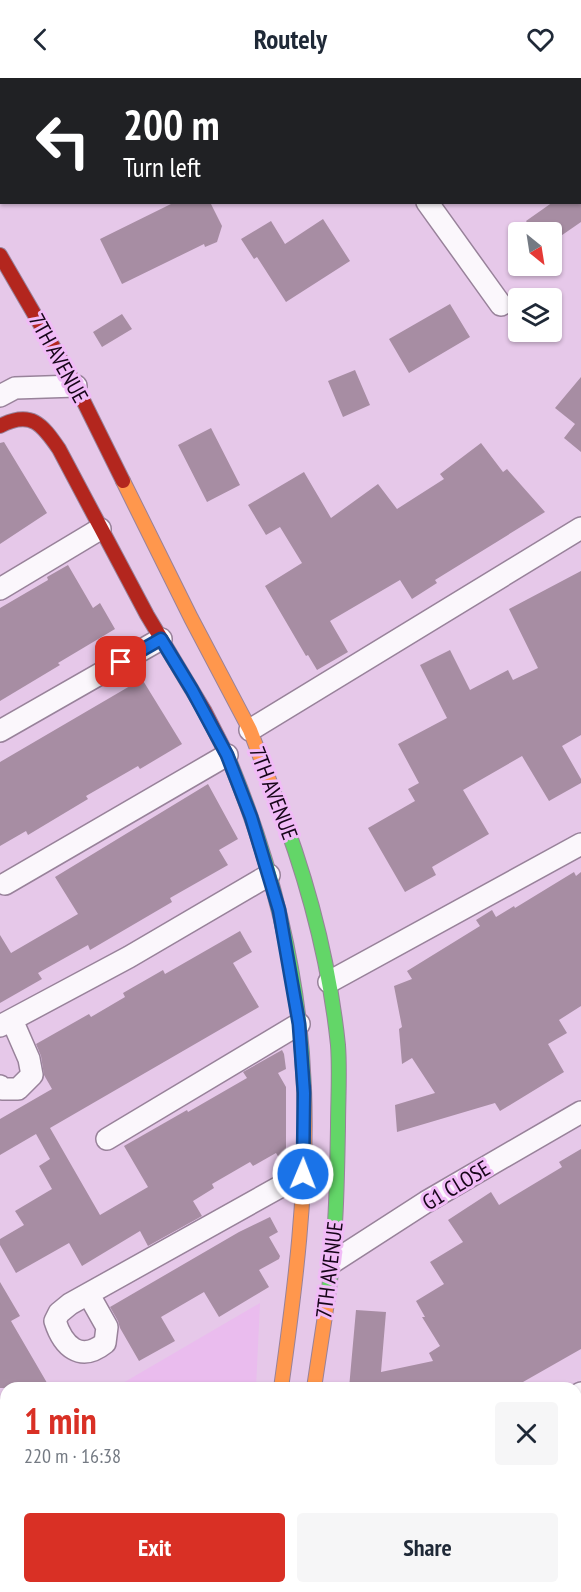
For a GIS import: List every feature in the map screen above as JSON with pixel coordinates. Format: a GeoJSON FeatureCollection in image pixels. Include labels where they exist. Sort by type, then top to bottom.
{"type":"FeatureCollection","features":[{"type":"Feature","properties":{"kind":"main road","name":"7TH AVENUE"},"geometry":{"type":"LineString","coordinates":[[0,255],[76,386],[191,618],[250,730],[295,847],[311,902],[329,982],[338,1047],[338,1192],[333,1262],[315,1382]]}},
{"type":"Feature","properties":{"kind":"main road"},"geometry":{"type":"LineString","coordinates":[[0,426],[27,418],[44,427],[59,449],[100,529],[227,755],[251,817],[269,875],[279,910],[299,1024],[304,1093],[303,1174],[282,1382]]}},
{"type":"Feature","properties":{"kind":"street"},"geometry":{"type":"LineString","coordinates":[[428,204],[501,305]]}},
{"type":"Feature","properties":{"kind":"street"},"geometry":{"type":"LineString","coordinates":[[0,396],[15,388],[76,386]]}},
{"type":"Feature","properties":{"kind":"street"},"geometry":{"type":"LineString","coordinates":[[250,730],[581,528]]}},
{"type":"Feature","properties":{"kind":"street"},"geometry":{"type":"LineString","coordinates":[[0,589],[100,529]]}},
{"type":"Feature","properties":{"kind":"street"},"geometry":{"type":"LineString","coordinates":[[0,732],[161,639]]}},
{"type":"Feature","properties":{"kind":"street"},"geometry":{"type":"LineString","coordinates":[[5,884],[227,755]]}},
{"type":"Feature","properties":{"kind":"street"},"geometry":{"type":"LineString","coordinates":[[329,982],[581,844]]}},
{"type":"Feature","properties":{"kind":"street"},"geometry":{"type":"LineString","coordinates":[[0,1086],[2,1089],[18,1089],[32,1075],[29,1059],[6,1023],[129,957],[269,875]]}},
{"type":"Feature","properties":{"kind":"street"},"geometry":{"type":"LineString","coordinates":[[107,1139],[299,1024]]}},
{"type":"Feature","properties":{"kind":"street","name":"G1 CLOSE"},"geometry":{"type":"LineString","coordinates":[[333,1262],[426,1202],[581,1112]]}},
{"type":"Feature","properties":{"kind":"street"},"geometry":{"type":"LineString","coordinates":[[89,1295],[303,1174]]}},
{"type":"Feature","properties":{"kind":"shaded area"},"geometry":{"type":"Polygon","coordinates":[[[260,1303],[256,1382],[125,1382],[260,1303]]]}},
{"type":"Feature","properties":{"kind":"building"},"geometry":{"type":"Polygon","coordinates":[[[171,204],[211,204],[222,226],[217,242],[205,247],[204,244],[122,284],[100,239],[171,204]]]}},
{"type":"Feature","properties":{"kind":"building"},"geometry":{"type":"Polygon","coordinates":[[[550,204],[581,204],[581,222],[562,235],[562,222],[527,222],[550,204]]]}},
{"type":"Feature","properties":{"kind":"building"},"geometry":{"type":"Polygon","coordinates":[[[323,219],[350,261],[286,302],[257,257],[254,259],[241,239],[271,221],[285,244],[323,219]]]}},
{"type":"Feature","properties":{"kind":"building"},"geometry":{"type":"Polygon","coordinates":[[[450,304],[470,337],[409,373],[389,339],[450,304]]]}},
{"type":"Feature","properties":{"kind":"building"},"geometry":{"type":"Polygon","coordinates":[[[122,314],[132,329],[102,347],[93,332],[122,314]]]}},
{"type":"Feature","properties":{"kind":"building"},"geometry":{"type":"Polygon","coordinates":[[[355,370],[370,405],[343,417],[328,381],[355,370]]]}},
{"type":"Feature","properties":{"kind":"building"},"geometry":{"type":"Polygon","coordinates":[[[581,377],[581,452],[564,438],[575,424],[555,408],[581,377]]]}},
{"type":"Feature","properties":{"kind":"building"},"geometry":{"type":"Polygon","coordinates":[[[211,428],[240,485],[207,502],[178,445],[211,428]]]}},
{"type":"Feature","properties":{"kind":"building"},"geometry":{"type":"Polygon","coordinates":[[[4,442],[47,513],[0,544],[0,443],[4,442]]]}},
{"type":"Feature","properties":{"kind":"building"},"geometry":{"type":"Polygon","coordinates":[[[481,443],[503,472],[507,469],[545,512],[435,580],[437,583],[412,599],[400,580],[330,621],[348,652],[317,670],[308,655],[306,656],[265,586],[302,563],[280,527],[266,535],[248,505],[304,472],[331,518],[378,484],[397,509],[444,479],[440,474],[481,443]]]}},
{"type":"Feature","properties":{"kind":"building"},"geometry":{"type":"Polygon","coordinates":[[[68,565],[93,608],[100,603],[115,629],[0,701],[0,608],[48,580],[47,577],[68,565]]]}},
{"type":"Feature","properties":{"kind":"building"},"geometry":{"type":"Polygon","coordinates":[[[581,571],[581,735],[562,746],[581,779],[581,783],[549,801],[522,756],[463,790],[489,834],[432,867],[436,875],[405,892],[368,828],[415,801],[408,789],[419,783],[398,744],[447,718],[420,665],[450,650],[470,690],[508,670],[513,680],[538,668],[509,609],[581,571]]]}},
{"type":"Feature","properties":{"kind":"building"},"geometry":{"type":"Polygon","coordinates":[[[142,679],[182,744],[140,769],[138,766],[86,796],[88,799],[28,835],[26,831],[0,846],[0,762],[142,679]]]}},
{"type":"Feature","properties":{"kind":"building"},"geometry":{"type":"Polygon","coordinates":[[[208,784],[238,839],[219,850],[228,865],[170,898],[172,902],[90,950],[88,945],[38,973],[42,979],[0,1003],[0,935],[11,953],[78,914],[55,877],[208,784]]]}},
{"type":"Feature","properties":{"kind":"building"},"geometry":{"type":"Polygon","coordinates":[[[574,872],[576,876],[581,872],[581,1006],[559,1020],[567,1033],[548,1044],[564,1072],[500,1111],[495,1103],[397,1132],[395,1105],[435,1093],[412,1058],[402,1064],[399,1029],[402,1027],[394,986],[412,979],[407,971],[480,926],[476,920],[492,910],[496,917],[514,906],[515,908],[574,872]]]}},
{"type":"Feature","properties":{"kind":"building"},"geometry":{"type":"Polygon","coordinates":[[[240,931],[252,952],[233,963],[259,1007],[50,1128],[100,1215],[148,1187],[124,1146],[247,1078],[243,1072],[282,1050],[286,1069],[278,1073],[286,1087],[286,1160],[282,1163],[276,1153],[253,1166],[250,1162],[212,1184],[214,1188],[193,1201],[202,1216],[148,1246],[140,1231],[82,1266],[69,1243],[16,1273],[0,1245],[0,1239],[24,1225],[15,1211],[52,1189],[39,1166],[50,1159],[36,1134],[0,1155],[0,1119],[52,1089],[44,1075],[41,1056],[36,1044],[89,1014],[91,1017],[125,997],[123,993],[163,970],[165,974],[240,931]]]}},
{"type":"Feature","properties":{"kind":"building"},"geometry":{"type":"Polygon","coordinates":[[[581,1149],[581,1349],[523,1382],[350,1382],[356,1310],[386,1312],[381,1372],[433,1361],[429,1353],[440,1346],[422,1317],[425,1317],[416,1301],[444,1284],[430,1262],[463,1242],[448,1220],[491,1192],[499,1205],[562,1167],[559,1162],[581,1149]]]}},
{"type":"Feature","properties":{"kind":"building"},"geometry":{"type":"Polygon","coordinates":[[[270,1217],[278,1232],[269,1237],[280,1256],[279,1259],[259,1270],[269,1287],[219,1317],[204,1292],[161,1317],[175,1341],[139,1361],[110,1307],[239,1232],[270,1217]]]}},
{"type":"Feature","properties":{"kind":"building"},"geometry":{"type":"Polygon","coordinates":[[[0,1282],[20,1316],[11,1321],[47,1382],[0,1382],[0,1282]]]}},
{"type":"Feature","properties":{"kind":"traffic: fast"},"geometry":{"type":"LineString","coordinates":[[227,755],[257,835],[281,918],[296,1002],[304,1088]]}},
{"type":"Feature","properties":{"kind":"traffic: fast"},"geometry":{"type":"LineString","coordinates":[[274,793],[315,917],[329,981],[338,1045],[337,1191],[328,1296]]}},
{"type":"Feature","properties":{"kind":"traffic: slow"},"geometry":{"type":"LineString","coordinates":[[123,481],[250,730],[274,793]]}},
{"type":"Feature","properties":{"kind":"traffic: slow"},"geometry":{"type":"LineString","coordinates":[[282,1382],[302,1201],[304,1088]]}},
{"type":"Feature","properties":{"kind":"traffic: slow"},"geometry":{"type":"LineString","coordinates":[[315,1382],[328,1296]]}},
{"type":"Feature","properties":{"kind":"traffic: jam"},"geometry":{"type":"LineString","coordinates":[[0,255],[76,386],[123,481]]}},
{"type":"Feature","properties":{"kind":"traffic: jam"},"geometry":{"type":"LineString","coordinates":[[0,426],[20,419],[35,422],[59,449],[147,615],[204,710],[227,755]]}},
{"type":"Feature","properties":{"kind":"route"},"geometry":{"type":"LineString","coordinates":[[121,662],[161,639],[227,755],[251,817],[279,910],[299,1024],[304,1093],[303,1174]]}}]}
